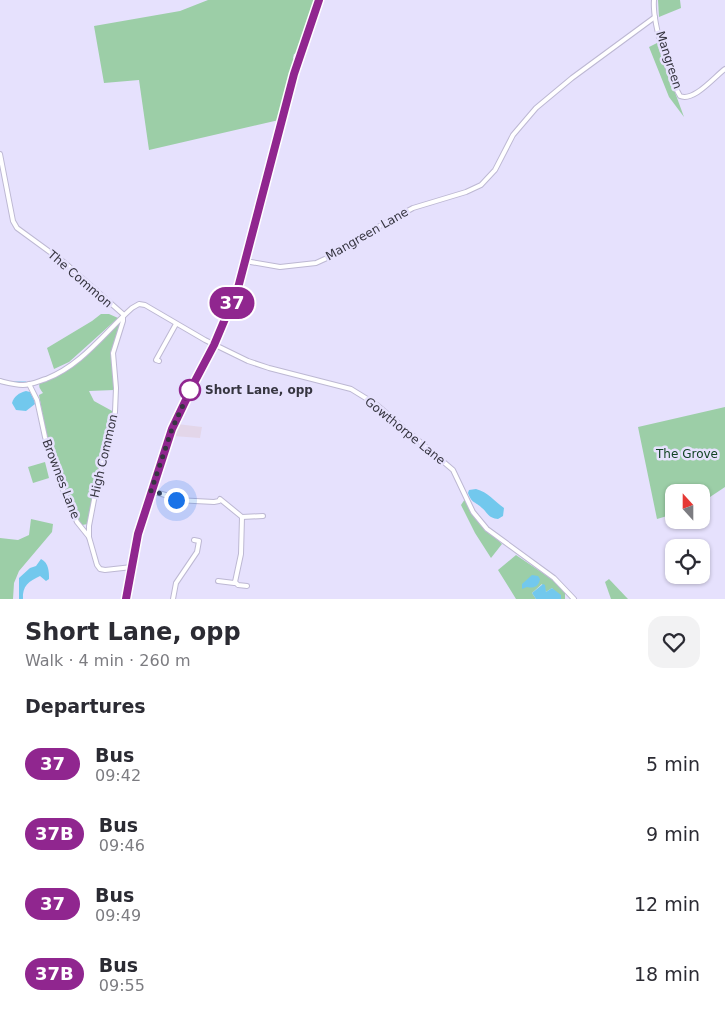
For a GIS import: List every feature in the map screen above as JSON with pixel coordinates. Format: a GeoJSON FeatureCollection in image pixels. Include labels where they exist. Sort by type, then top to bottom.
{"type":"FeatureCollection","features":[{"type":"Feature","properties":{"kind":"main road"},"geometry":{"type":"LineString","coordinates":[[126,599],[138,534],[176,421],[214,345],[238,288],[294,74],[319,0]]}},
{"type":"Feature","properties":{"kind":"street","name":"Mangreen"},"geometry":{"type":"LineString","coordinates":[[654,0],[655,17],[668,66],[682,97],[694,95],[725,69]]}},
{"type":"Feature","properties":{"kind":"street","name":"Mangreen Lane"},"geometry":{"type":"LineString","coordinates":[[244,261],[280,267],[316,263],[328,258],[374,229],[413,208],[466,192],[481,185],[495,170],[513,135],[536,108],[572,78],[655,17]]}},
{"type":"Feature","properties":{"kind":"street","name":"The Common"},"geometry":{"type":"LineString","coordinates":[[0,154],[14,225],[65,263],[123,316],[78,362],[50,377],[29,384],[12,384],[0,381]]}},
{"type":"Feature","properties":{"kind":"street","name":"Gowthorpe Lane"},"geometry":{"type":"LineString","coordinates":[[123,316],[136,305],[143,304],[214,345],[258,365],[351,389],[377,404],[453,470],[473,512],[487,529],[554,578],[574,599]]}},
{"type":"Feature","properties":{"kind":"street","name":"High Common"},"geometry":{"type":"LineString","coordinates":[[89,536],[89,526],[97,484],[115,412],[116,388],[113,353],[123,316]]}},
{"type":"Feature","properties":{"kind":"street"},"geometry":{"type":"LineString","coordinates":[[156,360],[176,324]]}},
{"type":"Feature","properties":{"kind":"street","name":"Brownes Lane"},"geometry":{"type":"LineString","coordinates":[[29,384],[38,400],[45,437],[57,476],[78,522],[89,536],[97,565],[100,569],[132,567]]}},
{"type":"Feature","properties":{"kind":"street"},"geometry":{"type":"LineString","coordinates":[[151,491],[176,500],[214,502],[220,499],[242,517],[263,516]]}},
{"type":"Feature","properties":{"kind":"street"},"geometry":{"type":"LineString","coordinates":[[196,500],[197,494]]}},
{"type":"Feature","properties":{"kind":"street"},"geometry":{"type":"LineString","coordinates":[[235,582],[241,554],[242,517]]}},
{"type":"Feature","properties":{"kind":"street"},"geometry":{"type":"LineString","coordinates":[[173,599],[176,583],[202,542],[194,540]]}},
{"type":"Feature","properties":{"kind":"street"},"geometry":{"type":"LineString","coordinates":[[218,581],[235,582],[238,585],[247,586]]}},
{"type":"Feature","properties":{"kind":"shaded area"},"geometry":{"type":"Polygon","coordinates":[[[177,424],[202,427],[200,438],[173,436],[177,424]]]}},
{"type":"Feature","properties":{"kind":"green space"},"geometry":{"type":"Polygon","coordinates":[[[208,0],[314,0],[299,52],[294,54],[293,58],[296,61],[279,120],[149,150],[139,80],[104,83],[94,26],[180,11],[208,0]]]}},
{"type":"Feature","properties":{"kind":"green space"},"geometry":{"type":"Polygon","coordinates":[[[658,0],[680,0],[681,8],[659,17],[658,0]]]}},
{"type":"Feature","properties":{"kind":"green space"},"geometry":{"type":"Polygon","coordinates":[[[659,42],[661,54],[684,117],[669,97],[649,47],[659,42]]]}},
{"type":"Feature","properties":{"kind":"green space"},"geometry":{"type":"Polygon","coordinates":[[[101,314],[109,314],[118,318],[69,362],[54,369],[47,348],[101,314]]]}},
{"type":"Feature","properties":{"kind":"green space"},"geometry":{"type":"Polygon","coordinates":[[[121,321],[112,351],[114,390],[89,391],[94,401],[114,412],[99,468],[88,524],[82,525],[73,511],[54,463],[42,412],[39,395],[43,393],[39,384],[79,362],[121,321]]]}},
{"type":"Feature","properties":{"kind":"green space","name":"The Grove"},"geometry":{"type":"Polygon","coordinates":[[[725,407],[725,487],[710,497],[710,484],[665,484],[665,517],[657,519],[638,427],[725,407]]]}},
{"type":"Feature","properties":{"kind":"green space"},"geometry":{"type":"Polygon","coordinates":[[[45,462],[49,478],[33,483],[28,467],[45,462]]]}},
{"type":"Feature","properties":{"kind":"green space"},"geometry":{"type":"Polygon","coordinates":[[[465,499],[478,522],[502,544],[491,558],[475,533],[461,505],[465,499]]]}},
{"type":"Feature","properties":{"kind":"green space"},"geometry":{"type":"Polygon","coordinates":[[[31,519],[53,524],[52,532],[19,571],[14,583],[13,599],[0,599],[0,538],[18,540],[29,535],[31,519]]]}},
{"type":"Feature","properties":{"kind":"green space"},"geometry":{"type":"Polygon","coordinates":[[[516,555],[553,580],[565,592],[565,599],[561,599],[552,588],[546,592],[542,584],[532,593],[536,599],[516,599],[498,570],[516,555]]]}},
{"type":"Feature","properties":{"kind":"green space"},"geometry":{"type":"Polygon","coordinates":[[[609,579],[628,599],[611,599],[605,582],[609,579]]]}},
{"type":"Feature","properties":{"kind":"water"},"geometry":{"type":"Polygon","coordinates":[[[26,391],[30,392],[35,404],[26,411],[16,410],[12,403],[14,398],[26,391]]]}},
{"type":"Feature","properties":{"kind":"water"},"geometry":{"type":"Polygon","coordinates":[[[476,489],[487,494],[504,508],[503,516],[498,519],[492,518],[472,501],[469,497],[469,490],[476,489]]]}},
{"type":"Feature","properties":{"kind":"water"},"geometry":{"type":"Polygon","coordinates":[[[41,559],[47,565],[49,579],[46,581],[40,576],[27,584],[23,599],[19,599],[19,578],[30,568],[36,566],[41,559]]]}},
{"type":"Feature","properties":{"kind":"water"},"geometry":{"type":"Polygon","coordinates":[[[532,575],[538,576],[540,579],[539,583],[534,587],[522,589],[522,584],[532,575]]]}},
{"type":"Feature","properties":{"kind":"water"},"geometry":{"type":"Polygon","coordinates":[[[543,584],[545,585],[546,592],[552,588],[561,595],[561,599],[536,599],[532,593],[543,584]]]}},
{"type":"Feature","properties":{"kind":"waterway"},"geometry":{"type":"LineString","coordinates":[[0,379],[10,382],[26,382]]}},
{"type":"Feature","properties":{"kind":"bus line","name":"37"},"geometry":{"type":"LineString","coordinates":[[126,599],[138,534],[172,429],[214,345],[238,288],[294,74],[319,0]]}},
{"type":"Feature","properties":{"kind":"place","name":"Short Lane, opp"},"geometry":{"type":"Point","coordinates":[190,390]}},
{"type":"Feature","properties":{"kind":"route"},"geometry":{"type":"LineString","coordinates":[[176,500],[151,491],[172,429],[190,390]]}}]}
